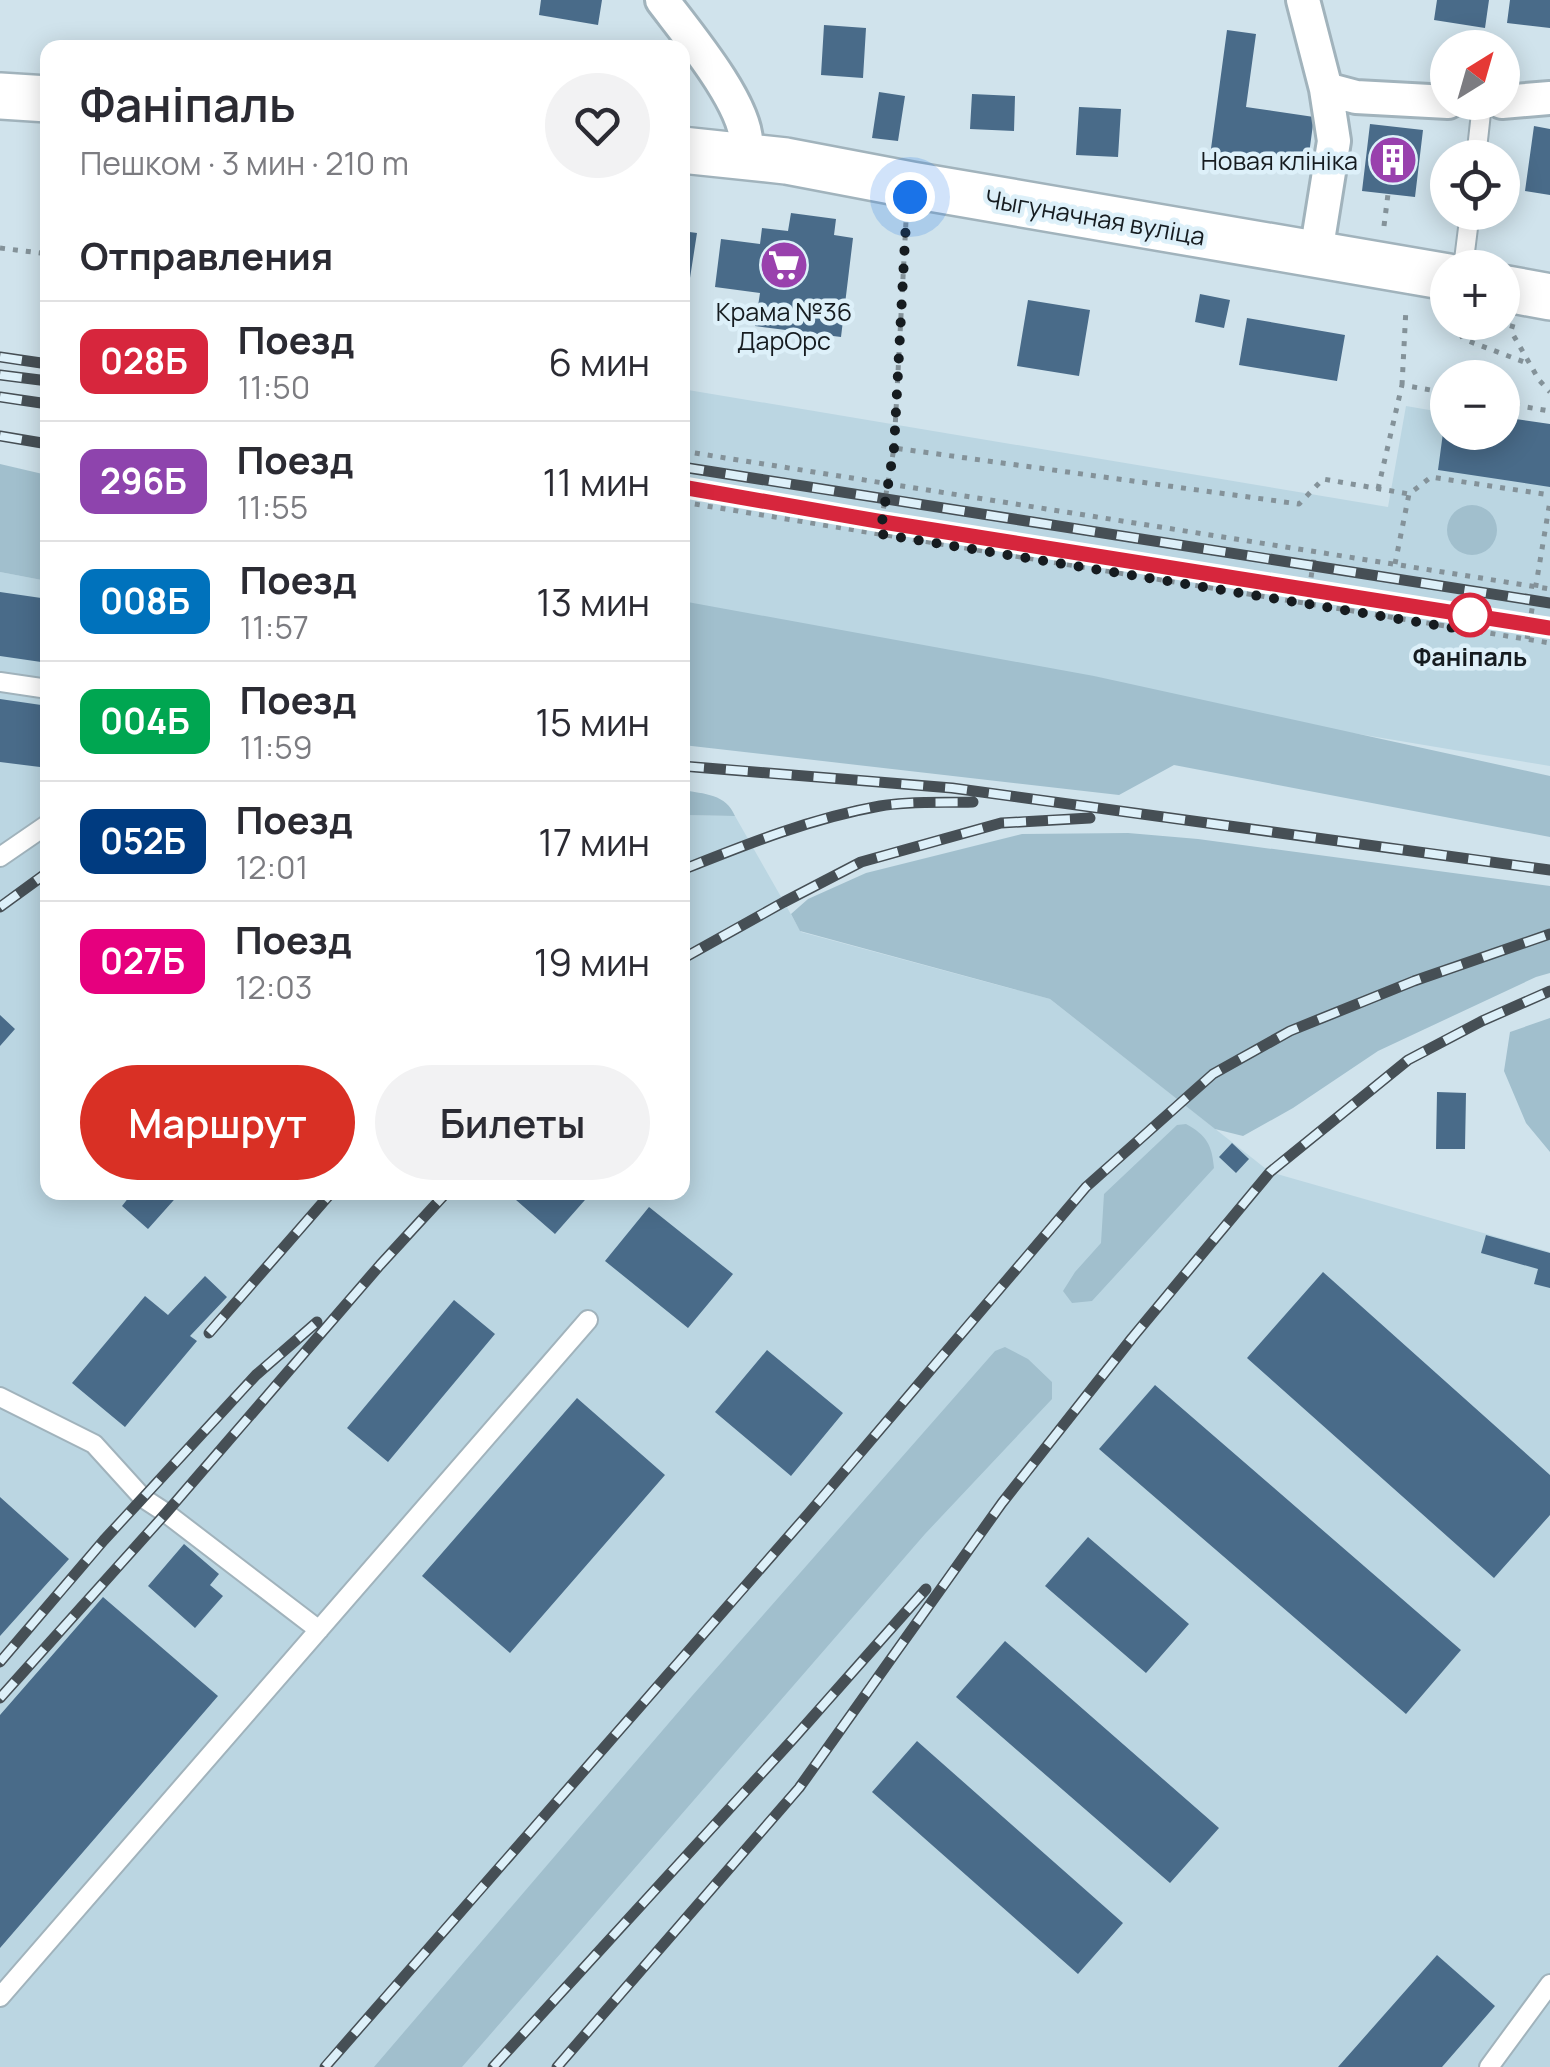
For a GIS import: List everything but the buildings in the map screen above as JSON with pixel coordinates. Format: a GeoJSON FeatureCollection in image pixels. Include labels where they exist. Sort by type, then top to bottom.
{"type":"FeatureCollection","features":[{"type":"Feature","properties":{"kind":"street"},"geometry":{"type":"LineString","coordinates":[[662,0],[722,82],[742,123],[744,157]]}},
{"type":"Feature","properties":{"kind":"street"},"geometry":{"type":"LineString","coordinates":[[1302,0],[1326,90],[1334,141],[1316,253]]}},
{"type":"Feature","properties":{"kind":"street"},"geometry":{"type":"LineString","coordinates":[[1326,90],[1356,97],[1430,101]]}},
{"type":"Feature","properties":{"kind":"street"},"geometry":{"type":"LineString","coordinates":[[0,96],[40,98]]}},
{"type":"Feature","properties":{"kind":"street"},"geometry":{"type":"LineString","coordinates":[[1520,100],[1550,98]]}},
{"type":"Feature","properties":{"kind":"street","name":"Чыгуначная вуліца"},"geometry":{"type":"LineString","coordinates":[[690,151],[786,161],[1430,274]]}},
{"type":"Feature","properties":{"kind":"street"},"geometry":{"type":"LineString","coordinates":[[1520,306],[1550,297]]}},
{"type":"Feature","properties":{"kind":"lane"},"geometry":{"type":"LineString","coordinates":[[0,682],[40,688]]}},
{"type":"Feature","properties":{"kind":"lane"},"geometry":{"type":"LineString","coordinates":[[0,856],[40,829]]}},
{"type":"Feature","properties":{"kind":"lane"},"geometry":{"type":"LineString","coordinates":[[0,1997],[588,1320]]}},
{"type":"Feature","properties":{"kind":"lane"},"geometry":{"type":"LineString","coordinates":[[0,1398],[94,1444],[143,1498],[318,1630]]}},
{"type":"Feature","properties":{"kind":"lane"},"geometry":{"type":"LineString","coordinates":[[1489,2067],[1550,1984]]}},
{"type":"Feature","properties":{"kind":"path"},"geometry":{"type":"LineString","coordinates":[[1384,226],[1388,194]]}},
{"type":"Feature","properties":{"kind":"path"},"geometry":{"type":"LineString","coordinates":[[880,534],[894,448],[908,209]]}},
{"type":"Feature","properties":{"kind":"path"},"geometry":{"type":"LineString","coordinates":[[0,248],[40,253]]}},
{"type":"Feature","properties":{"kind":"path"},"geometry":{"type":"LineString","coordinates":[[1466,340],[1530,364]]}},
{"type":"Feature","properties":{"kind":"path"},"geometry":{"type":"LineString","coordinates":[[1520,340],[1530,364],[1550,392]]}},
{"type":"Feature","properties":{"kind":"path"},"geometry":{"type":"LineString","coordinates":[[1378,489],[1402,384],[1430,389]]}},
{"type":"Feature","properties":{"kind":"path"},"geometry":{"type":"LineString","coordinates":[[1520,405],[1550,411]]}},
{"type":"Feature","properties":{"kind":"path"},"geometry":{"type":"LineString","coordinates":[[894,448],[1299,504],[1323,479],[1409,494]]}},
{"type":"Feature","properties":{"kind":"path"},"geometry":{"type":"LineString","coordinates":[[690,453],[1550,589]]}},
{"type":"Feature","properties":{"kind":"path"},"geometry":{"type":"LineString","coordinates":[[1395,564],[1409,494],[1431,477],[1550,498],[1527,640]]}},
{"type":"Feature","properties":{"kind":"path"},"geometry":{"type":"LineString","coordinates":[[690,503],[1550,643]]}},
{"type":"Feature","properties":{"kind":"path"},"geometry":{"type":"LineString","coordinates":[[1307,604],[1315,552]]}},
{"type":"Feature","properties":{"kind":"shaded area"},"geometry":{"type":"Polygon","coordinates":[[[690,390],[1388,507],[1406,406],[1430,410],[1430,450],[1520,450],[1520,431],[1550,430],[1550,766],[690,622],[690,390]]]}},
{"type":"Feature","properties":{"kind":"shaded area"},"geometry":{"type":"Polygon","coordinates":[[[0,464],[40,473],[40,580],[0,572],[0,464]]]}},
{"type":"Feature","properties":{"kind":"shaded area"},"geometry":{"type":"Polygon","coordinates":[[[1472,505],[1490,512],[1497,530],[1490,548],[1472,555],[1454,548],[1447,530],[1454,512],[1472,505]]]}},
{"type":"Feature","properties":{"kind":"shaded area"},"geometry":{"type":"Polygon","coordinates":[[[0,572],[40,580],[40,1200],[690,1200],[690,815],[735,816],[801,932],[1050,999],[1270,1172],[1550,1252],[1550,2067],[0,2067],[0,572]]]}},
{"type":"Feature","properties":{"kind":"shaded area"},"geometry":{"type":"Polygon","coordinates":[[[690,602],[1094,676],[1550,776],[1550,837],[1174,765],[1119,795],[690,746],[690,602]]]}},
{"type":"Feature","properties":{"kind":"shaded area"},"geometry":{"type":"Polygon","coordinates":[[[690,791],[720,799],[735,816],[690,815],[690,791]]]}},
{"type":"Feature","properties":{"kind":"shaded area"},"geometry":{"type":"Polygon","coordinates":[[[1128,833],[1550,886],[1550,973],[1378,1051],[1243,1136],[1215,1129],[1050,999],[800,931],[791,914],[808,899],[866,873],[1022,834],[1128,833]]]}},
{"type":"Feature","properties":{"kind":"shaded area"},"geometry":{"type":"Polygon","coordinates":[[[1550,1018],[1550,1152],[1526,1123],[1504,1071],[1510,1032],[1550,1018]]]}},
{"type":"Feature","properties":{"kind":"shaded area"},"geometry":{"type":"Polygon","coordinates":[[[1186,1124],[1207,1141],[1214,1168],[1092,1301],[1072,1303],[1063,1291],[1101,1243],[1104,1194],[1177,1125],[1186,1124]]]}},
{"type":"Feature","properties":{"kind":"shaded area"},"geometry":{"type":"Polygon","coordinates":[[[1005,1347],[1028,1359],[1052,1382],[1052,1399],[925,1534],[462,2067],[374,2067],[692,1696],[995,1351],[1005,1347]]]}},
{"type":"Feature","properties":{"kind":"railway"},"geometry":{"type":"LineString","coordinates":[[0,357],[40,363]]}},
{"type":"Feature","properties":{"kind":"railway"},"geometry":{"type":"LineString","coordinates":[[0,375],[40,380]]}},
{"type":"Feature","properties":{"kind":"railway"},"geometry":{"type":"LineString","coordinates":[[0,397],[40,403]]}},
{"type":"Feature","properties":{"kind":"railway"},"geometry":{"type":"LineString","coordinates":[[0,436],[40,443]]}},
{"type":"Feature","properties":{"kind":"railway"},"geometry":{"type":"LineString","coordinates":[[690,468],[1550,603]]}},
{"type":"Feature","properties":{"kind":"railway"},"geometry":{"type":"LineString","coordinates":[[690,488],[1550,628]]}},
{"type":"Feature","properties":{"kind":"railway"},"geometry":{"type":"LineString","coordinates":[[690,767],[952,788],[1550,870]]}},
{"type":"Feature","properties":{"kind":"railway"},"geometry":{"type":"LineString","coordinates":[[690,867],[780,833],[855,811],[903,803],[973,802]]}},
{"type":"Feature","properties":{"kind":"railway"},"geometry":{"type":"LineString","coordinates":[[690,955],[861,862],[1001,823],[1090,818]]}},
{"type":"Feature","properties":{"kind":"railway"},"geometry":{"type":"LineString","coordinates":[[0,907],[40,878]]}},
{"type":"Feature","properties":{"kind":"railway"},"geometry":{"type":"LineString","coordinates":[[325,2067],[809,1513],[1086,1187],[1213,1074],[1290,1031],[1414,981],[1550,934]]}},
{"type":"Feature","properties":{"kind":"railway"},"geometry":{"type":"LineString","coordinates":[[557,2067],[799,1788],[1002,1503],[1270,1172],[1408,1060],[1550,991]]}},
{"type":"Feature","properties":{"kind":"railway"},"geometry":{"type":"LineString","coordinates":[[209,1333],[325,1200]]}},
{"type":"Feature","properties":{"kind":"railway"},"geometry":{"type":"LineString","coordinates":[[0,1698],[440,1200]]}},
{"type":"Feature","properties":{"kind":"railway"},"geometry":{"type":"LineString","coordinates":[[0,1662],[104,1540],[256,1375],[317,1322]]}},
{"type":"Feature","properties":{"kind":"railway"},"geometry":{"type":"LineString","coordinates":[[493,2067],[926,1589]]}},
{"type":"Feature","properties":{"kind":"train","name":"028Б"},"geometry":{"type":"LineString","coordinates":[[690,488],[1550,628]]}},
{"type":"Feature","properties":{"kind":"place","name":"Новая клініка"},"geometry":{"type":"Point","coordinates":[1393,160]}},
{"type":"Feature","properties":{"kind":"place","name":"Крама №36 ДарОрс"},"geometry":{"type":"Point","coordinates":[784,265]}},
{"type":"Feature","properties":{"kind":"place","name":"Фаніпаль"},"geometry":{"type":"Point","coordinates":[1470,615]}},
{"type":"Feature","properties":{"kind":"route"},"geometry":{"type":"LineString","coordinates":[[910,197],[894,448],[880,534],[1454,628],[1470,615]]}}]}
